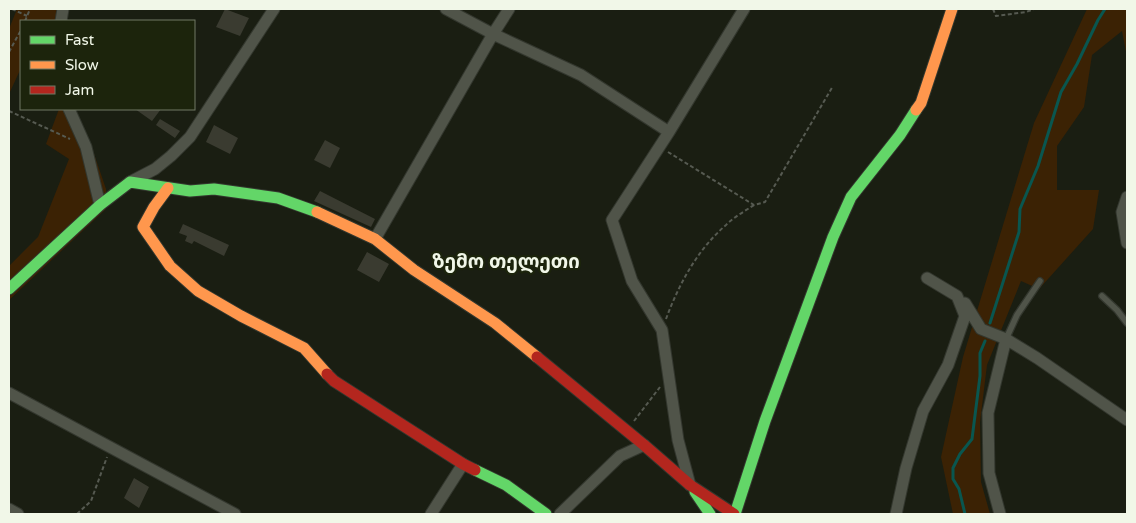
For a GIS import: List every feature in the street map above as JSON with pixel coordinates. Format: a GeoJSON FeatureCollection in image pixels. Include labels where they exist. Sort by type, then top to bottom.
{"type":"FeatureCollection","features":[{"type":"Feature","properties":{"kind":"street"},"geometry":{"type":"LineString","coordinates":[[9,289],[100,205],[130,182],[155,169],[171,156],[190,136],[274,9]]}},
{"type":"Feature","properties":{"kind":"street"},"geometry":{"type":"LineString","coordinates":[[446,9],[492,34],[581,75],[669,132]]}},
{"type":"Feature","properties":{"kind":"street"},"geometry":{"type":"LineString","coordinates":[[375,240],[492,34],[509,9]]}},
{"type":"Feature","properties":{"kind":"street"},"geometry":{"type":"LineString","coordinates":[[710,514],[690,485],[678,440],[662,330],[632,281],[612,220],[669,132],[744,9]]}},
{"type":"Feature","properties":{"kind":"street"},"geometry":{"type":"LineString","coordinates":[[130,182],[190,191],[214,189],[278,198],[326,216],[375,240],[414,270],[495,323],[690,485],[734,514],[768,412],[850,197],[900,135],[921,103],[952,9]]}},
{"type":"Feature","properties":{"kind":"street"},"geometry":{"type":"LineString","coordinates":[[69,110],[86,147],[100,205]]}},
{"type":"Feature","properties":{"kind":"street"},"geometry":{"type":"LineString","coordinates":[[168,188],[154,207],[144,227],[170,266],[198,291],[241,316],[304,348],[334,381],[463,464],[506,485],[546,514]]}},
{"type":"Feature","properties":{"kind":"street"},"geometry":{"type":"LineString","coordinates":[[1127,197],[1122,212],[1127,243]]}},
{"type":"Feature","properties":{"kind":"street"},"geometry":{"type":"LineString","coordinates":[[927,278],[968,305],[981,328],[1006,339],[1037,358],[1127,420]]}},
{"type":"Feature","properties":{"kind":"street"},"geometry":{"type":"LineString","coordinates":[[896,514],[906,468],[923,411],[948,365],[965,316],[957,296]]}},
{"type":"Feature","properties":{"kind":"street"},"geometry":{"type":"LineString","coordinates":[[1000,514],[989,473],[988,413],[1006,339]]}},
{"type":"Feature","properties":{"kind":"street"},"geometry":{"type":"LineString","coordinates":[[9,393],[235,514]]}},
{"type":"Feature","properties":{"kind":"street"},"geometry":{"type":"LineString","coordinates":[[560,514],[620,456],[644,445]]}},
{"type":"Feature","properties":{"kind":"street"},"geometry":{"type":"LineString","coordinates":[[432,514],[463,464]]}},
{"type":"Feature","properties":{"kind":"street"},"geometry":{"type":"LineString","coordinates":[[9,508],[18,514]]}},
{"type":"Feature","properties":{"kind":"lane"},"geometry":{"type":"LineString","coordinates":[[1006,339],[1017,315],[1040,281]]}},
{"type":"Feature","properties":{"kind":"lane"},"geometry":{"type":"LineString","coordinates":[[1102,296],[1127,323]]}},
{"type":"Feature","properties":{"kind":"path"},"geometry":{"type":"LineString","coordinates":[[12,9],[27,16]]}},
{"type":"Feature","properties":{"kind":"path"},"geometry":{"type":"LineString","coordinates":[[25,20],[30,9]]}},
{"type":"Feature","properties":{"kind":"path"},"geometry":{"type":"LineString","coordinates":[[993,9],[996,16],[1026,12],[1034,9]]}},
{"type":"Feature","properties":{"kind":"path"},"geometry":{"type":"LineString","coordinates":[[9,52],[20,32]]}},
{"type":"Feature","properties":{"kind":"path"},"geometry":{"type":"LineString","coordinates":[[662,330],[680,284],[704,248],[726,224],[754,204],[765,202],[833,86]]}},
{"type":"Feature","properties":{"kind":"path"},"geometry":{"type":"LineString","coordinates":[[9,111],[86,147]]}},
{"type":"Feature","properties":{"kind":"path"},"geometry":{"type":"LineString","coordinates":[[660,146],[754,204]]}},
{"type":"Feature","properties":{"kind":"path"},"geometry":{"type":"LineString","coordinates":[[626,430],[641,414],[668,376]]}},
{"type":"Feature","properties":{"kind":"path"},"geometry":{"type":"LineString","coordinates":[[77,514],[90,500],[111,448]]}},
{"type":"Feature","properties":{"kind":"shaded area"},"geometry":{"type":"Polygon","coordinates":[[[17,9],[68,9],[67,20],[20,20],[20,70],[9,94],[9,29],[17,9]]]}},
{"type":"Feature","properties":{"kind":"shaded area"},"geometry":{"type":"Polygon","coordinates":[[[1087,9],[1127,9],[1127,57],[1122,31],[1092,55],[1084,107],[1057,146],[1057,190],[1099,190],[1093,229],[1039,289],[1021,281],[987,365],[980,422],[981,482],[990,514],[953,514],[941,457],[963,357],[1034,123],[1087,9]]]}},
{"type":"Feature","properties":{"kind":"shaded area"},"geometry":{"type":"Polygon","coordinates":[[[59,110],[74,110],[91,145],[106,189],[106,209],[9,300],[9,266],[38,237],[69,159],[46,144],[59,110]]]}},
{"type":"Feature","properties":{"kind":"building"},"geometry":{"type":"Polygon","coordinates":[[[225,9],[249,18],[240,36],[216,27],[225,9]]]}},
{"type":"Feature","properties":{"kind":"building"},"geometry":{"type":"Polygon","coordinates":[[[136,110],[160,110],[152,121],[136,110]]]}},
{"type":"Feature","properties":{"kind":"building"},"geometry":{"type":"Polygon","coordinates":[[[160,119],[180,131],[175,138],[156,125],[160,119]]]}},
{"type":"Feature","properties":{"kind":"building"},"geometry":{"type":"Polygon","coordinates":[[[214,125],[238,138],[230,154],[206,142],[214,125]]]}},
{"type":"Feature","properties":{"kind":"building"},"geometry":{"type":"Polygon","coordinates":[[[325,140],[340,148],[330,168],[314,160],[325,140]]]}},
{"type":"Feature","properties":{"kind":"building"},"geometry":{"type":"Polygon","coordinates":[[[320,191],[375,219],[371,227],[314,201],[320,191]]]}},
{"type":"Feature","properties":{"kind":"building"},"geometry":{"type":"Polygon","coordinates":[[[183,224],[229,245],[224,256],[194,241],[192,244],[185,241],[187,236],[179,233],[183,224]]]}},
{"type":"Feature","properties":{"kind":"building"},"geometry":{"type":"Polygon","coordinates":[[[367,252],[389,264],[379,282],[357,270],[367,252]]]}},
{"type":"Feature","properties":{"kind":"building"},"geometry":{"type":"Polygon","coordinates":[[[134,478],[149,487],[139,508],[124,498],[134,478]]]}},
{"type":"Feature","properties":{"kind":"waterway"},"geometry":{"type":"LineString","coordinates":[[990,323],[1019,232],[1020,209],[1038,166],[1061,92],[1105,9]]}},
{"type":"Feature","properties":{"kind":"waterway"},"geometry":{"type":"LineString","coordinates":[[965,514],[959,489],[953,479],[953,468],[960,454],[972,439],[980,376],[980,353],[985,341]]}},
{"type":"Feature","properties":{"kind":"traffic: fast"},"geometry":{"type":"LineString","coordinates":[[735,514],[765,421],[833,237],[851,197],[900,135],[916,110]]}},
{"type":"Feature","properties":{"kind":"traffic: fast"},"geometry":{"type":"LineString","coordinates":[[9,289],[100,205],[130,182],[190,191],[214,189],[278,198],[317,212]]}},
{"type":"Feature","properties":{"kind":"traffic: fast"},"geometry":{"type":"LineString","coordinates":[[475,470],[506,485],[546,514]]}},
{"type":"Feature","properties":{"kind":"traffic: fast"},"geometry":{"type":"LineString","coordinates":[[695,492],[710,514]]}},
{"type":"Feature","properties":{"kind":"traffic: slow"},"geometry":{"type":"LineString","coordinates":[[916,110],[921,103],[952,9]]}},
{"type":"Feature","properties":{"kind":"traffic: slow"},"geometry":{"type":"LineString","coordinates":[[168,188],[154,207],[143,227],[170,266],[198,291],[241,316],[304,348],[327,374]]}},
{"type":"Feature","properties":{"kind":"traffic: slow"},"geometry":{"type":"LineString","coordinates":[[317,212],[375,239],[414,270],[495,323],[537,357]]}},
{"type":"Feature","properties":{"kind":"traffic: jam"},"geometry":{"type":"LineString","coordinates":[[537,357],[690,485],[734,514]]}},
{"type":"Feature","properties":{"kind":"traffic: jam"},"geometry":{"type":"LineString","coordinates":[[327,374],[334,381],[475,470]]}},
{"type":"Feature","properties":{"kind":"district","name":"ზემო თელეთი"},"geometry":{"type":"Point","coordinates":[506,261]}}]}
